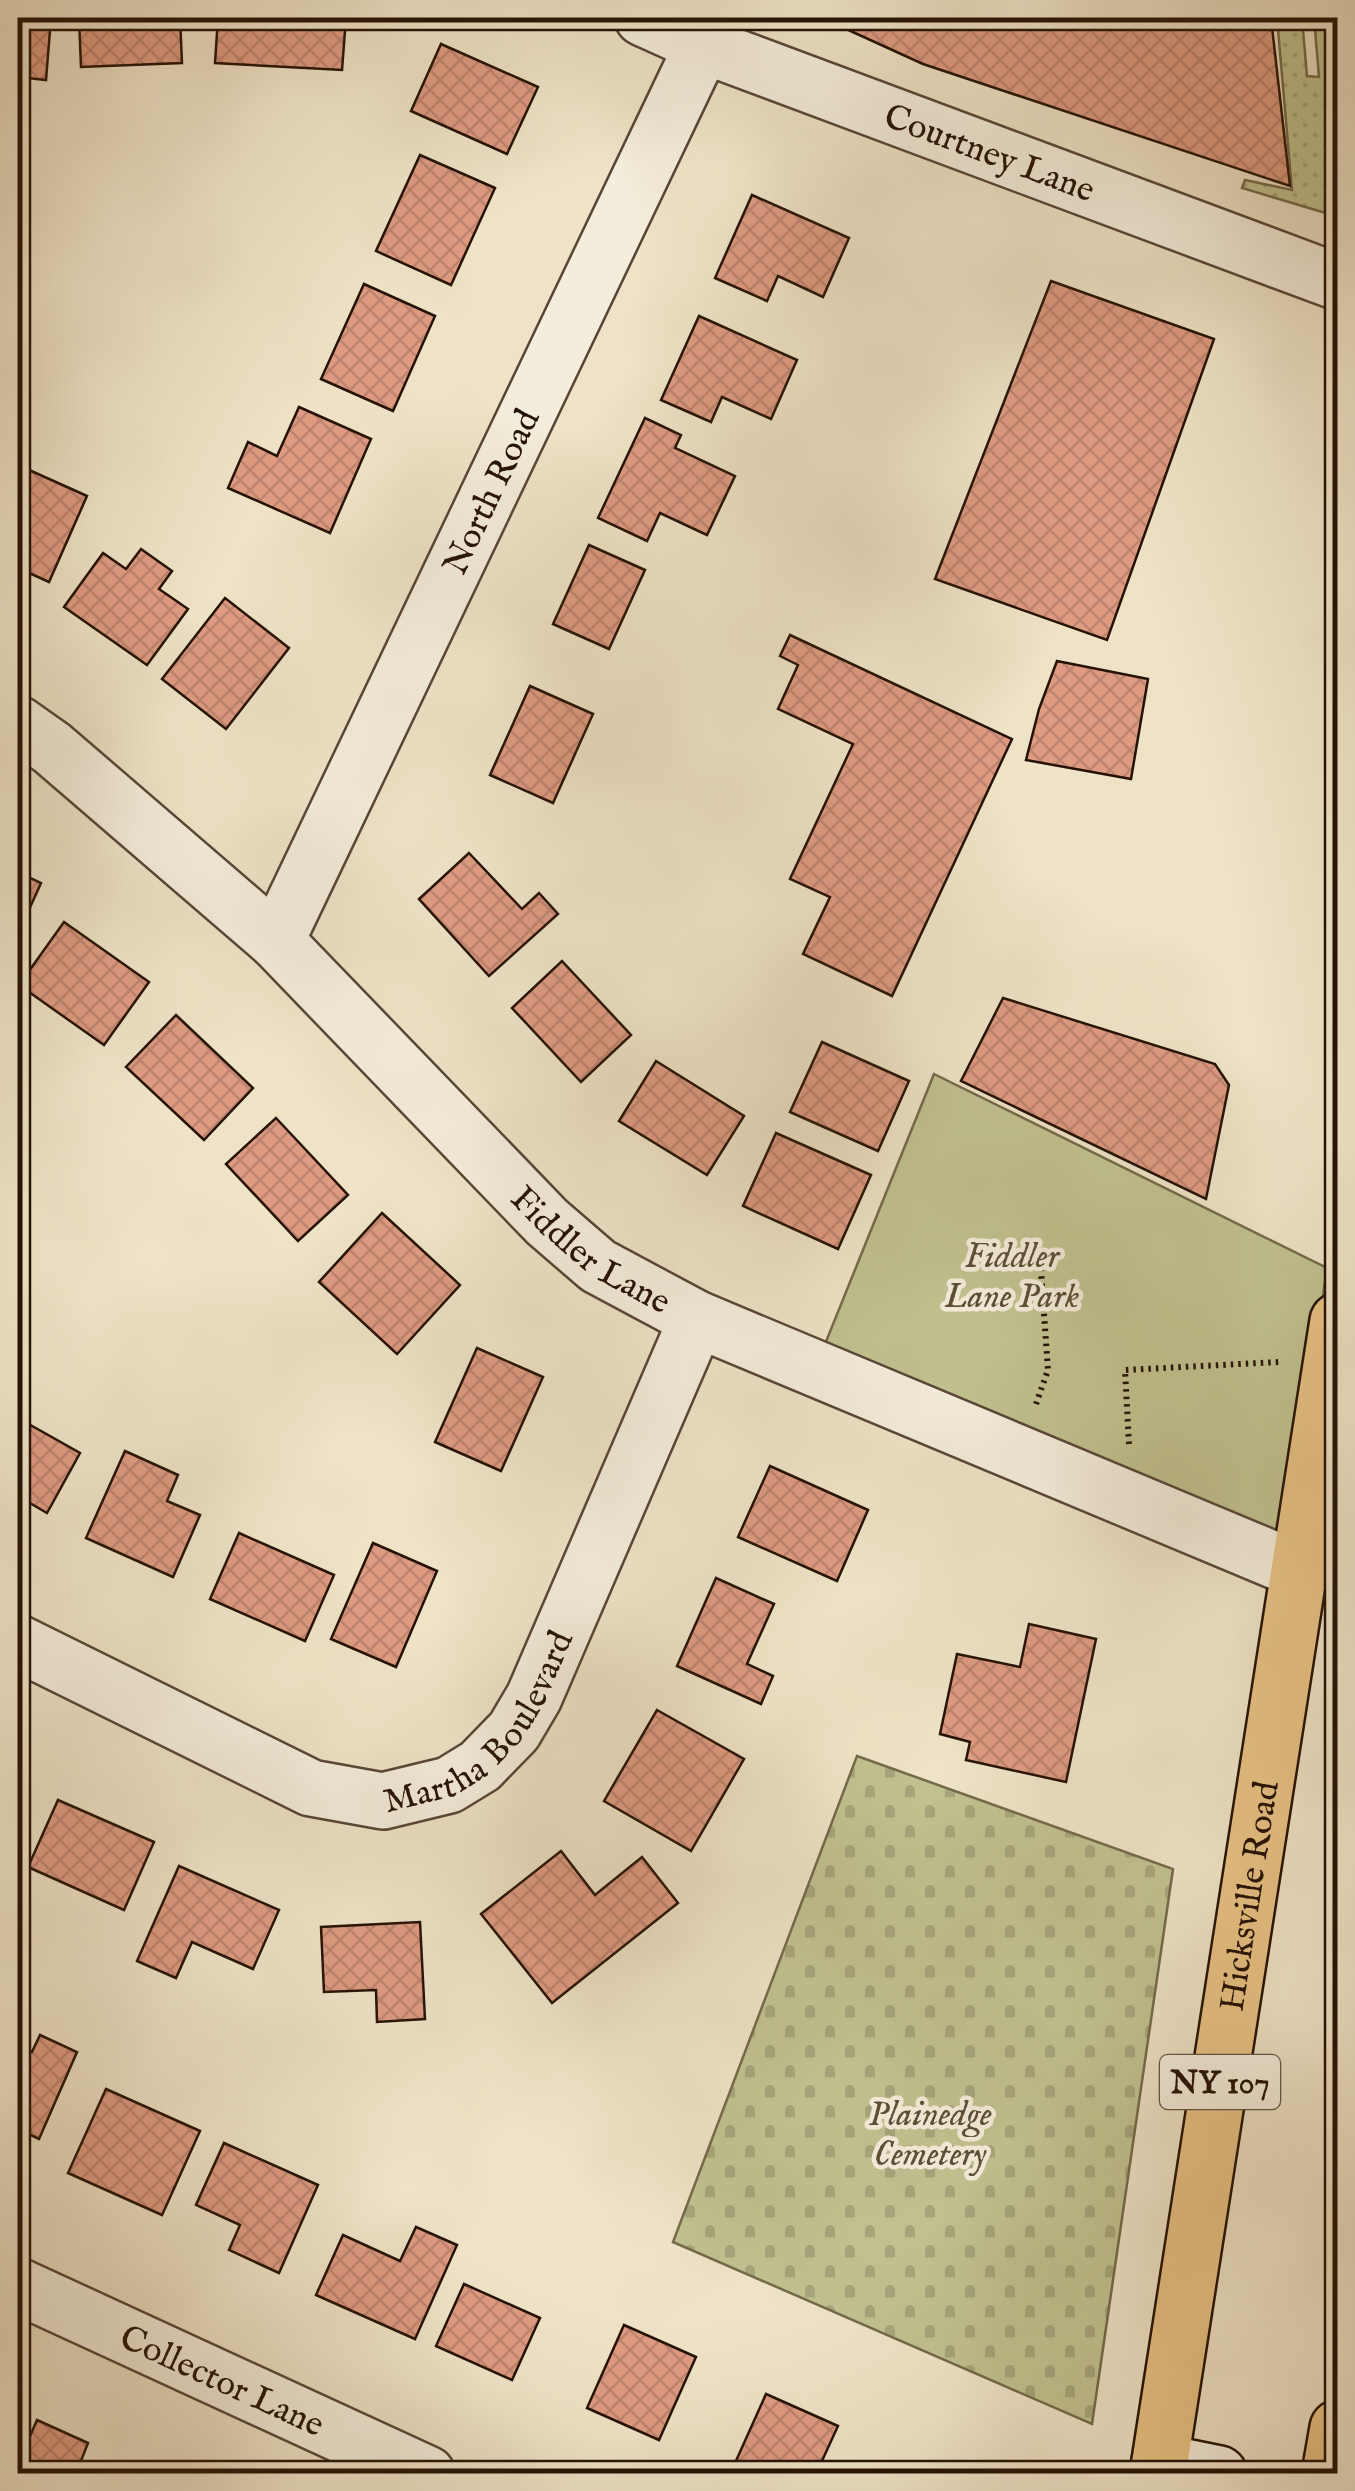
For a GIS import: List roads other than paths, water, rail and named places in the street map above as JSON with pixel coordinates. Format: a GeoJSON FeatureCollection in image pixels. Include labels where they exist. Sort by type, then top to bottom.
{"type":"FeatureCollection","features":[{"type":"Feature","properties":{"kind":"main road","name":"Hicksville Road"},"geometry":{"type":"LineString","coordinates":[[1159,2468],[1335,1340]]}},
{"type":"Feature","properties":{"kind":"main road"},"geometry":{"type":"LineString","coordinates":[[1330,2474],[1338,2428]]}},
{"type":"Feature","properties":{"kind":"street","name":"Courtney Lane"},"geometry":{"type":"LineString","coordinates":[[643,18],[1338,282]]}},
{"type":"Feature","properties":{"kind":"street","name":"North Road"},"geometry":{"type":"LineString","coordinates":[[276,941],[703,44]]}},
{"type":"Feature","properties":{"kind":"street","name":"Fiddler Lane"},"geometry":{"type":"LineString","coordinates":[[18,724],[52,748],[276,941],[547,1222],[598,1266],[697,1319],[1298,1570]]}},
{"type":"Feature","properties":{"kind":"street","name":"Martha Boulevard"},"geometry":{"type":"LineString","coordinates":[[18,1643],[311,1788],[384,1801],[448,1785],[480,1766],[514,1732],[534,1697],[697,1319]]}},
{"type":"Feature","properties":{"kind":"street","name":"Collector Lane"},"geometry":{"type":"LineString","coordinates":[[18,2286],[427,2474]]}},
{"type":"Feature","properties":{"kind":"street"},"geometry":{"type":"LineString","coordinates":[[1159,2468],[1220,2474]]}},
{"type":"Feature","properties":{"kind":"park label","name":"Fiddler Lane Park"},"geometry":{"type":"Point","coordinates":[1012,1275]}},
{"type":"Feature","properties":{"kind":"park label","name":"Plainedge Cemetery"},"geometry":{"type":"Point","coordinates":[930,2133]}}]}
